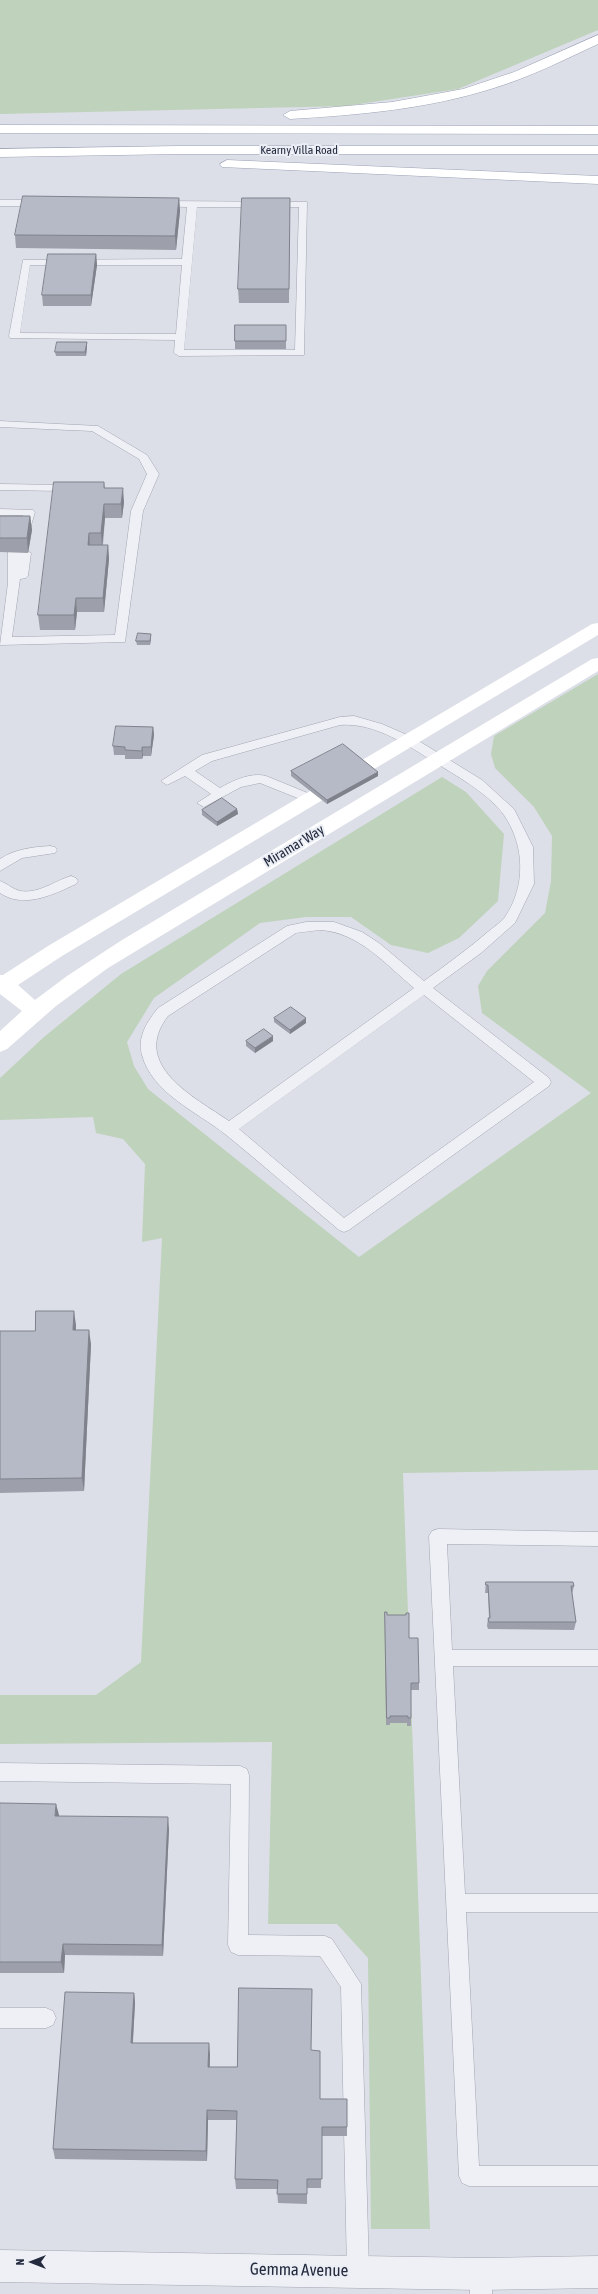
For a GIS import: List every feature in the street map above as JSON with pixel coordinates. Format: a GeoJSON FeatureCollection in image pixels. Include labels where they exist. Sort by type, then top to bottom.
{"type":"FeatureCollection","features":[{"type":"Feature","properties":{"kind":"main road"},"geometry":{"type":"LineString","coordinates":[[279,116],[388,107],[456,95],[525,72],[598,39]]}},
{"type":"Feature","properties":{"kind":"main road"},"geometry":{"type":"LineString","coordinates":[[135,128],[155,122],[263,116]]}},
{"type":"Feature","properties":{"kind":"main road","name":"Kearny Villa Road"},"geometry":{"type":"LineString","coordinates":[[0,129],[135,128],[598,130]]}},
{"type":"Feature","properties":{"kind":"main road","name":"Kearny Villa Road"},"geometry":{"type":"LineString","coordinates":[[0,153],[195,150],[598,150]]}},
{"type":"Feature","properties":{"kind":"main road"},"geometry":{"type":"LineString","coordinates":[[20,153],[71,159],[598,180]]}},
{"type":"Feature","properties":{"kind":"main road"},"geometry":{"type":"LineString","coordinates":[[36,1012],[1,984],[598,628]]}},
{"type":"Feature","properties":{"kind":"main road","name":"Miramar Way"},"geometry":{"type":"LineString","coordinates":[[0,1044],[36,1012],[84,974],[279,854],[598,663]]}},
{"type":"Feature","properties":{"kind":"street","name":"Gemma Avenue"},"geometry":{"type":"LineString","coordinates":[[0,2266],[358,2271],[481,2284],[598,2272]]}},
{"type":"Feature","properties":{"kind":"lane"},"geometry":{"type":"LineString","coordinates":[[0,203],[50,203]]}},
{"type":"Feature","properties":{"kind":"lane"},"geometry":{"type":"LineString","coordinates":[[152,204],[192,204],[304,204],[300,353],[179,353],[192,204]]}},
{"type":"Feature","properties":{"kind":"lane"},"geometry":{"type":"LineString","coordinates":[[14,336],[26,262],[187,262]]}},
{"type":"Feature","properties":{"kind":"lane"},"geometry":{"type":"LineString","coordinates":[[0,336],[180,337]]}},
{"type":"Feature","properties":{"kind":"lane"},"geometry":{"type":"LineString","coordinates":[[0,424],[94,428],[143,457],[152,474],[137,512],[121,639],[6,640],[14,583],[14,552],[5,583],[0,616]]}},
{"type":"Feature","properties":{"kind":"lane"},"geometry":{"type":"LineString","coordinates":[[0,488],[64,488]]}},
{"type":"Feature","properties":{"kind":"lane"},"geometry":{"type":"LineString","coordinates":[[4,518],[14,512],[29,512],[25,530]]}},
{"type":"Feature","properties":{"kind":"lane"},"geometry":{"type":"LineString","coordinates":[[167,781],[207,758],[340,721],[354,720],[369,723],[410,741],[477,783],[509,812],[526,847],[527,884],[510,920],[476,950],[229,1129]]}},
{"type":"Feature","properties":{"kind":"lane"},"geometry":{"type":"LineString","coordinates":[[186,770],[220,794]]}},
{"type":"Feature","properties":{"kind":"lane"},"geometry":{"type":"LineString","coordinates":[[204,803],[237,784],[261,779],[310,799]]}},
{"type":"Feature","properties":{"kind":"lane"},"geometry":{"type":"LineString","coordinates":[[0,866],[6,860],[19,854],[50,850]]}},
{"type":"Feature","properties":{"kind":"lane"},"geometry":{"type":"LineString","coordinates":[[0,886],[7,892],[24,897],[42,895],[71,881]]}},
{"type":"Feature","properties":{"kind":"lane"},"geometry":{"type":"LineString","coordinates":[[310,926],[330,926],[363,939],[544,1082],[344,1226],[229,1129],[171,1086],[157,1073],[149,1058],[148,1042],[152,1026],[163,1012],[292,929],[310,926]]}},
{"type":"Feature","properties":{"kind":"lane"},"geometry":{"type":"LineString","coordinates":[[598,1539],[438,1536],[469,2176],[598,2176]]}},
{"type":"Feature","properties":{"kind":"lane"},"geometry":{"type":"LineString","coordinates":[[444,1658],[598,1658]]}},
{"type":"Feature","properties":{"kind":"lane"},"geometry":{"type":"LineString","coordinates":[[0,1772],[240,1775],[238,1945],[324,1946],[351,1984],[358,2271]]}},
{"type":"Feature","properties":{"kind":"lane"},"geometry":{"type":"LineString","coordinates":[[455,1903],[598,1904]]}},
{"type":"Feature","properties":{"kind":"lane"},"geometry":{"type":"LineString","coordinates":[[0,2018],[46,2018]]}},
{"type":"Feature","properties":{"kind":"green space"},"geometry":{"type":"Polygon","coordinates":[[[0,0],[598,0],[598,30],[458,89],[346,106],[0,114],[0,0]]]}},
{"type":"Feature","properties":{"kind":"green space"},"geometry":{"type":"Polygon","coordinates":[[[598,674],[598,1470],[403,1473],[430,2229],[371,2229],[368,1958],[337,1924],[268,1924],[272,1742],[0,1744],[0,1695],[96,1695],[141,1662],[162,1238],[142,1242],[145,1164],[123,1139],[96,1133],[93,1117],[0,1120],[0,1078],[44,1037],[121,974],[442,777],[466,792],[504,834],[498,901],[459,938],[428,953],[391,945],[351,917],[306,917],[260,923],[154,998],[127,1042],[134,1066],[148,1089],[359,1257],[591,1093],[482,1013],[478,986],[487,971],[545,913],[551,881],[552,836],[534,807],[495,768],[491,754],[494,736],[598,674]]]}},
{"type":"Feature","properties":{"kind":"building"},"geometry":{"type":"Polygon","coordinates":[[[23,196],[179,198],[175,236],[15,235],[23,196]]]}},
{"type":"Feature","properties":{"kind":"building"},"geometry":{"type":"Polygon","coordinates":[[[242,198],[290,198],[289,289],[238,289],[242,198]]]}},
{"type":"Feature","properties":{"kind":"building"},"geometry":{"type":"Polygon","coordinates":[[[48,254],[96,254],[91,295],[42,295],[48,254]]]}},
{"type":"Feature","properties":{"kind":"building"},"geometry":{"type":"Polygon","coordinates":[[[235,325],[286,325],[286,341],[235,341],[235,325]]]}},
{"type":"Feature","properties":{"kind":"building"},"geometry":{"type":"Polygon","coordinates":[[[57,342],[87,342],[85,352],[55,352],[57,342]]]}},
{"type":"Feature","properties":{"kind":"building"},"geometry":{"type":"Polygon","coordinates":[[[54,482],[104,482],[104,488],[123,488],[121,504],[104,504],[101,533],[89,533],[88,545],[108,545],[103,598],[76,598],[74,615],[38,615],[54,482]]]}},
{"type":"Feature","properties":{"kind":"building"},"geometry":{"type":"Polygon","coordinates":[[[0,516],[30,516],[27,538],[0,538],[0,516]]]}},
{"type":"Feature","properties":{"kind":"building"},"geometry":{"type":"Polygon","coordinates":[[[138,633],[151,634],[150,641],[136,641],[138,633]]]}},
{"type":"Feature","properties":{"kind":"building"},"geometry":{"type":"Polygon","coordinates":[[[116,726],[153,727],[151,747],[142,747],[142,751],[125,750],[125,747],[113,746],[116,726]]]}},
{"type":"Feature","properties":{"kind":"building"},"geometry":{"type":"Polygon","coordinates":[[[343,744],[378,772],[327,800],[291,771],[343,744]]]}},
{"type":"Feature","properties":{"kind":"building"},"geometry":{"type":"Polygon","coordinates":[[[222,798],[237,809],[217,822],[202,810],[222,798]]]}},
{"type":"Feature","properties":{"kind":"building"},"geometry":{"type":"Polygon","coordinates":[[[291,1007],[306,1018],[290,1030],[274,1018],[291,1007]]]}},
{"type":"Feature","properties":{"kind":"building"},"geometry":{"type":"Polygon","coordinates":[[[264,1029],[273,1036],[255,1048],[246,1041],[264,1029]]]}},
{"type":"Feature","properties":{"kind":"building"},"geometry":{"type":"Polygon","coordinates":[[[36,1311],[74,1311],[73,1330],[89,1330],[82,1478],[0,1479],[0,1331],[35,1331],[36,1311]]]}},
{"type":"Feature","properties":{"kind":"building"},"geometry":{"type":"Polygon","coordinates":[[[486,1582],[573,1582],[574,1586],[571,1586],[576,1622],[489,1622],[488,1585],[486,1585],[486,1582]]]}},
{"type":"Feature","properties":{"kind":"building"},"geometry":{"type":"Polygon","coordinates":[[[385,1612],[387,1612],[387,1615],[406,1615],[406,1613],[409,1613],[409,1638],[418,1638],[419,1683],[411,1683],[411,1718],[408,1718],[408,1716],[390,1716],[390,1718],[387,1718],[385,1612]]]}},
{"type":"Feature","properties":{"kind":"building"},"geometry":{"type":"Polygon","coordinates":[[[0,1803],[56,1804],[55,1816],[168,1817],[162,1945],[63,1944],[61,1962],[0,1962],[0,1803]]]}},
{"type":"Feature","properties":{"kind":"building"},"geometry":{"type":"Polygon","coordinates":[[[239,1988],[312,1989],[311,2050],[320,2051],[320,2099],[347,2099],[347,2127],[322,2127],[322,2179],[307,2179],[307,2194],[277,2194],[278,2180],[235,2179],[237,2111],[207,2110],[206,2151],[53,2149],[65,1992],[134,1993],[131,2043],[209,2043],[208,2067],[237,2067],[239,1988]]]}}]}
